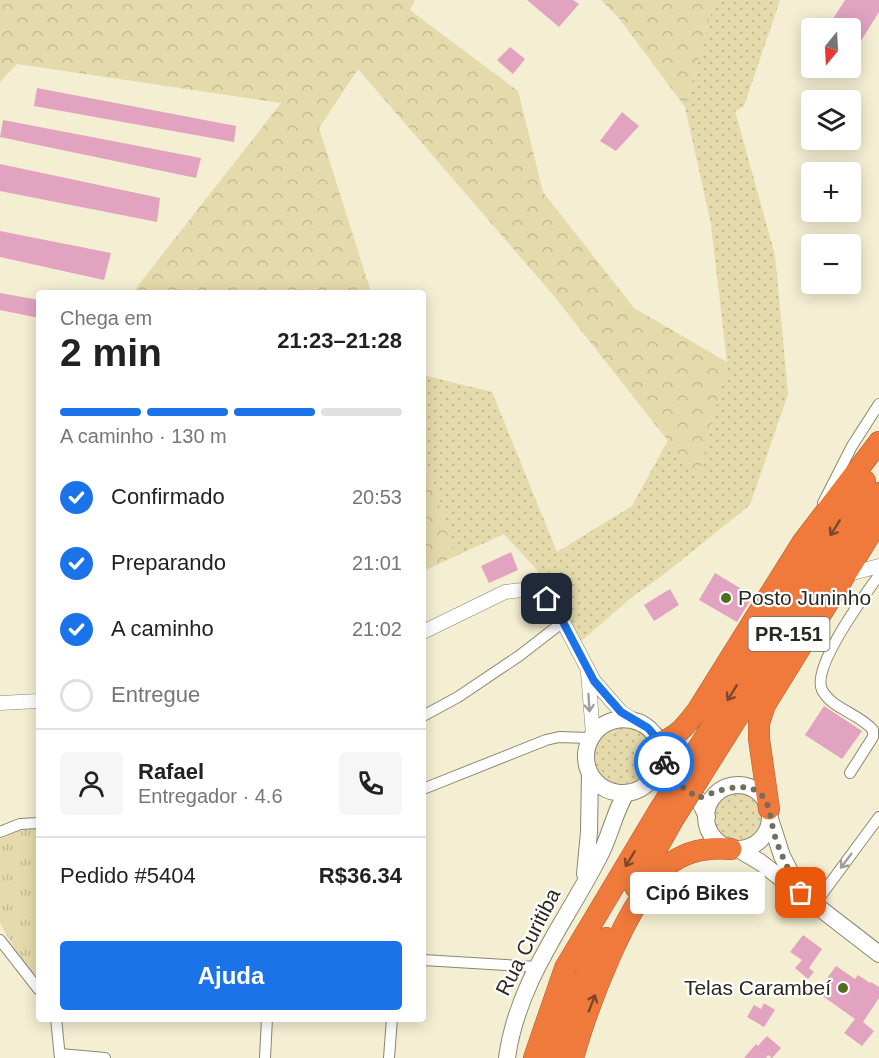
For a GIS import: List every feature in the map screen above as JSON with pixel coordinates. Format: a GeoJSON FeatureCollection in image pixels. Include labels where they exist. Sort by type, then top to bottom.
{"type":"FeatureCollection","features":[{"type":"Feature","properties":{"kind":"highway"},"geometry":{"type":"LineString","coordinates":[[660,749],[684,728],[697,711],[802,543],[879,442]]}},
{"type":"Feature","properties":{"kind":"highway","name":"PR-151"},"geometry":{"type":"LineString","coordinates":[[555,1058],[580,985],[667,813],[879,458]]}},
{"type":"Feature","properties":{"kind":"highway","name":"PR-151"},"geometry":{"type":"LineString","coordinates":[[687,776],[879,493]]}},
{"type":"Feature","properties":{"kind":"highway"},"geometry":{"type":"LineString","coordinates":[[770,814],[759,739],[759,723],[765,705],[879,520]]}},
{"type":"Feature","properties":{"kind":"highway","name":"PR-151"},"geometry":{"type":"LineString","coordinates":[[534,1058],[565,968],[667,813]]}},
{"type":"Feature","properties":{"kind":"highway"},"geometry":{"type":"LineString","coordinates":[[573,1058],[590,1007],[616,945],[653,881],[665,867],[688,853],[710,848],[735,849]]}},
{"type":"Feature","properties":{"kind":"main road"},"geometry":{"type":"LineString","coordinates":[[687,776],[626,793],[605,789],[590,773],[586,763],[586,752],[592,737],[605,724],[629,719],[640,723],[654,735],[660,749],[687,776],[712,836],[721,844],[750,855],[879,954]]}},
{"type":"Feature","properties":{"kind":"main road"},"geometry":{"type":"LineString","coordinates":[[644,788],[656,774],[660,749]]}},
{"type":"Feature","properties":{"kind":"main road"},"geometry":{"type":"LineString","coordinates":[[584,883],[589,842],[590,773]]}},
{"type":"Feature","properties":{"kind":"main road"},"geometry":{"type":"LineString","coordinates":[[698,798],[727,788],[741,786],[752,789],[765,800],[782,856],[801,893]]}},
{"type":"Feature","properties":{"kind":"main road"},"geometry":{"type":"LineString","coordinates":[[706,817],[715,796],[727,788]]}},
{"type":"Feature","properties":{"kind":"main road","name":"Rua Curitiba"},"geometry":{"type":"LineString","coordinates":[[507,1058],[517,1010],[537,967],[604,848],[626,793]]}},
{"type":"Feature","properties":{"kind":"main road"},"geometry":{"type":"LineString","coordinates":[[735,849],[751,846],[763,838],[769,827],[770,814]]}},
{"type":"Feature","properties":{"kind":"street"},"geometry":{"type":"LineString","coordinates":[[802,543],[852,446],[879,404]]}},
{"type":"Feature","properties":{"kind":"street"},"geometry":{"type":"LineString","coordinates":[[845,575],[879,566]]}},
{"type":"Feature","properties":{"kind":"street"},"geometry":{"type":"LineString","coordinates":[[850,773],[873,737],[873,730],[867,723],[834,704],[822,689],[820,677],[826,658],[879,575]]}},
{"type":"Feature","properties":{"kind":"street"},"geometry":{"type":"LineString","coordinates":[[426,631],[505,592],[540,588],[563,622],[594,681],[621,712],[640,723]]}},
{"type":"Feature","properties":{"kind":"street"},"geometry":{"type":"LineString","coordinates":[[426,714],[458,697],[510,662],[563,622]]}},
{"type":"Feature","properties":{"kind":"street"},"geometry":{"type":"LineString","coordinates":[[426,788],[559,737],[592,737],[588,670]]}},
{"type":"Feature","properties":{"kind":"street"},"geometry":{"type":"LineString","coordinates":[[0,703],[36,701]]}},
{"type":"Feature","properties":{"kind":"street"},"geometry":{"type":"LineString","coordinates":[[814,905],[879,817]]}},
{"type":"Feature","properties":{"kind":"street"},"geometry":{"type":"LineString","coordinates":[[0,832],[20,824],[36,823]]}},
{"type":"Feature","properties":{"kind":"street"},"geometry":{"type":"LineString","coordinates":[[0,940],[36,986]]}},
{"type":"Feature","properties":{"kind":"street"},"geometry":{"type":"LineString","coordinates":[[426,960],[537,967]]}},
{"type":"Feature","properties":{"kind":"street"},"geometry":{"type":"LineString","coordinates":[[56,1022],[60,1056],[105,1058]]}},
{"type":"Feature","properties":{"kind":"street"},"geometry":{"type":"LineString","coordinates":[[265,1058],[267,1022]]}},
{"type":"Feature","properties":{"kind":"street"},"geometry":{"type":"LineString","coordinates":[[389,1058],[392,1022]]}},
{"type":"Feature","properties":{"kind":"green space"},"geometry":{"type":"Polygon","coordinates":[[[0,0],[415,0],[410,10],[518,91],[543,192],[634,308],[727,362],[698,479],[554,296],[358,69],[319,128],[370,290],[135,290],[281,103],[17,64],[0,82],[0,0]]]}},
{"type":"Feature","properties":{"kind":"green space"},"geometry":{"type":"Polygon","coordinates":[[[601,0],[715,0],[685,107],[618,17],[601,0]]]}},
{"type":"Feature","properties":{"kind":"green space"},"geometry":{"type":"Polygon","coordinates":[[[715,0],[780,0],[744,106],[735,111],[775,255],[788,394],[750,505],[632,597],[578,644],[540,588],[538,571],[504,534],[456,556],[426,463],[426,376],[492,392],[557,552],[632,506],[668,440],[698,478],[727,362],[711,224],[685,107],[715,0]]]}},
{"type":"Feature","properties":{"kind":"green space"},"geometry":{"type":"Polygon","coordinates":[[[426,463],[456,556],[426,570],[426,463]]]}},
{"type":"Feature","properties":{"kind":"green space"},"geometry":{"type":"Polygon","coordinates":[[[640,723],[660,756],[634,791],[598,782],[589,746],[608,724],[640,723]]]}},
{"type":"Feature","properties":{"kind":"green space"},"geometry":{"type":"Polygon","coordinates":[[[741,787],[757,793],[767,827],[761,837],[749,846],[723,843],[714,836],[709,822],[711,806],[720,794],[732,788],[741,787]]]}},
{"type":"Feature","properties":{"kind":"green space"},"geometry":{"type":"Polygon","coordinates":[[[36,828],[36,975],[23,963],[0,923],[0,839],[18,831],[36,828]]]}},
{"type":"Feature","properties":{"kind":"building"},"geometry":{"type":"Polygon","coordinates":[[[527,0],[573,0],[579,4],[559,27],[527,0]]]}},
{"type":"Feature","properties":{"kind":"building"},"geometry":{"type":"Polygon","coordinates":[[[845,0],[879,0],[879,12],[861,41],[861,18],[833,18],[845,0]]]}},
{"type":"Feature","properties":{"kind":"building"},"geometry":{"type":"Polygon","coordinates":[[[510,47],[525,59],[513,74],[497,60],[510,47]]]}},
{"type":"Feature","properties":{"kind":"building"},"geometry":{"type":"Polygon","coordinates":[[[37,88],[236,126],[234,142],[34,106],[37,88]]]}},
{"type":"Feature","properties":{"kind":"building"},"geometry":{"type":"Polygon","coordinates":[[[622,112],[639,126],[616,151],[600,141],[622,112]]]}},
{"type":"Feature","properties":{"kind":"building"},"geometry":{"type":"Polygon","coordinates":[[[3,120],[201,158],[196,178],[0,137],[3,120]]]}},
{"type":"Feature","properties":{"kind":"building"},"geometry":{"type":"Polygon","coordinates":[[[0,164],[160,198],[157,222],[0,191],[0,164]]]}},
{"type":"Feature","properties":{"kind":"building"},"geometry":{"type":"Polygon","coordinates":[[[0,231],[111,253],[104,280],[0,257],[0,231]]]}},
{"type":"Feature","properties":{"kind":"building"},"geometry":{"type":"Polygon","coordinates":[[[0,293],[36,299],[36,317],[0,310],[0,293]]]}},
{"type":"Feature","properties":{"kind":"building"},"geometry":{"type":"Polygon","coordinates":[[[511,552],[518,570],[489,583],[481,566],[511,552]]]}},
{"type":"Feature","properties":{"kind":"building","name":"Posto Juninho"},"geometry":{"type":"Polygon","coordinates":[[[715,573],[753,596],[737,622],[699,600],[715,573]]]}},
{"type":"Feature","properties":{"kind":"building"},"geometry":{"type":"Polygon","coordinates":[[[670,589],[679,605],[654,621],[644,605],[670,589]]]}},
{"type":"Feature","properties":{"kind":"building"},"geometry":{"type":"Polygon","coordinates":[[[824,706],[862,731],[842,759],[805,735],[824,706]]]}},
{"type":"Feature","properties":{"kind":"building"},"geometry":{"type":"Polygon","coordinates":[[[803,935],[822,949],[809,968],[814,972],[808,979],[795,968],[802,960],[790,952],[803,935]]]}},
{"type":"Feature","properties":{"kind":"building"},"geometry":{"type":"Polygon","coordinates":[[[836,966],[855,979],[858,975],[879,987],[879,998],[863,1022],[874,1031],[862,1046],[844,1033],[855,1019],[817,992],[836,966]]]}},
{"type":"Feature","properties":{"kind":"building"},"geometry":{"type":"Polygon","coordinates":[[[764,1003],[775,1010],[764,1027],[747,1017],[754,1005],[761,1009],[764,1003]]]}},
{"type":"Feature","properties":{"kind":"building"},"geometry":{"type":"Polygon","coordinates":[[[767,1036],[781,1048],[772,1058],[768,1055],[766,1058],[744,1058],[756,1044],[758,1046],[767,1036]]]}},
{"type":"Feature","properties":{"kind":"way so far"},"geometry":{"type":"LineString","coordinates":[[664,762],[677,783],[698,798],[727,788],[741,786],[758,792],[769,809],[774,834],[782,856],[801,893]]}},
{"type":"Feature","properties":{"kind":"place","name":"Posto Juninho"},"geometry":{"type":"Point","coordinates":[726,598]}},
{"type":"Feature","properties":{"kind":"place","name":"Cipó Bikes"},"geometry":{"type":"Point","coordinates":[801,893]}},
{"type":"Feature","properties":{"kind":"place","name":"Telas Carambeí"},"geometry":{"type":"Point","coordinates":[843,988]}},
{"type":"Feature","properties":{"kind":"route"},"geometry":{"type":"LineString","coordinates":[[547,599],[563,622],[594,681],[621,712],[648,728],[658,743],[664,762]]}}]}
